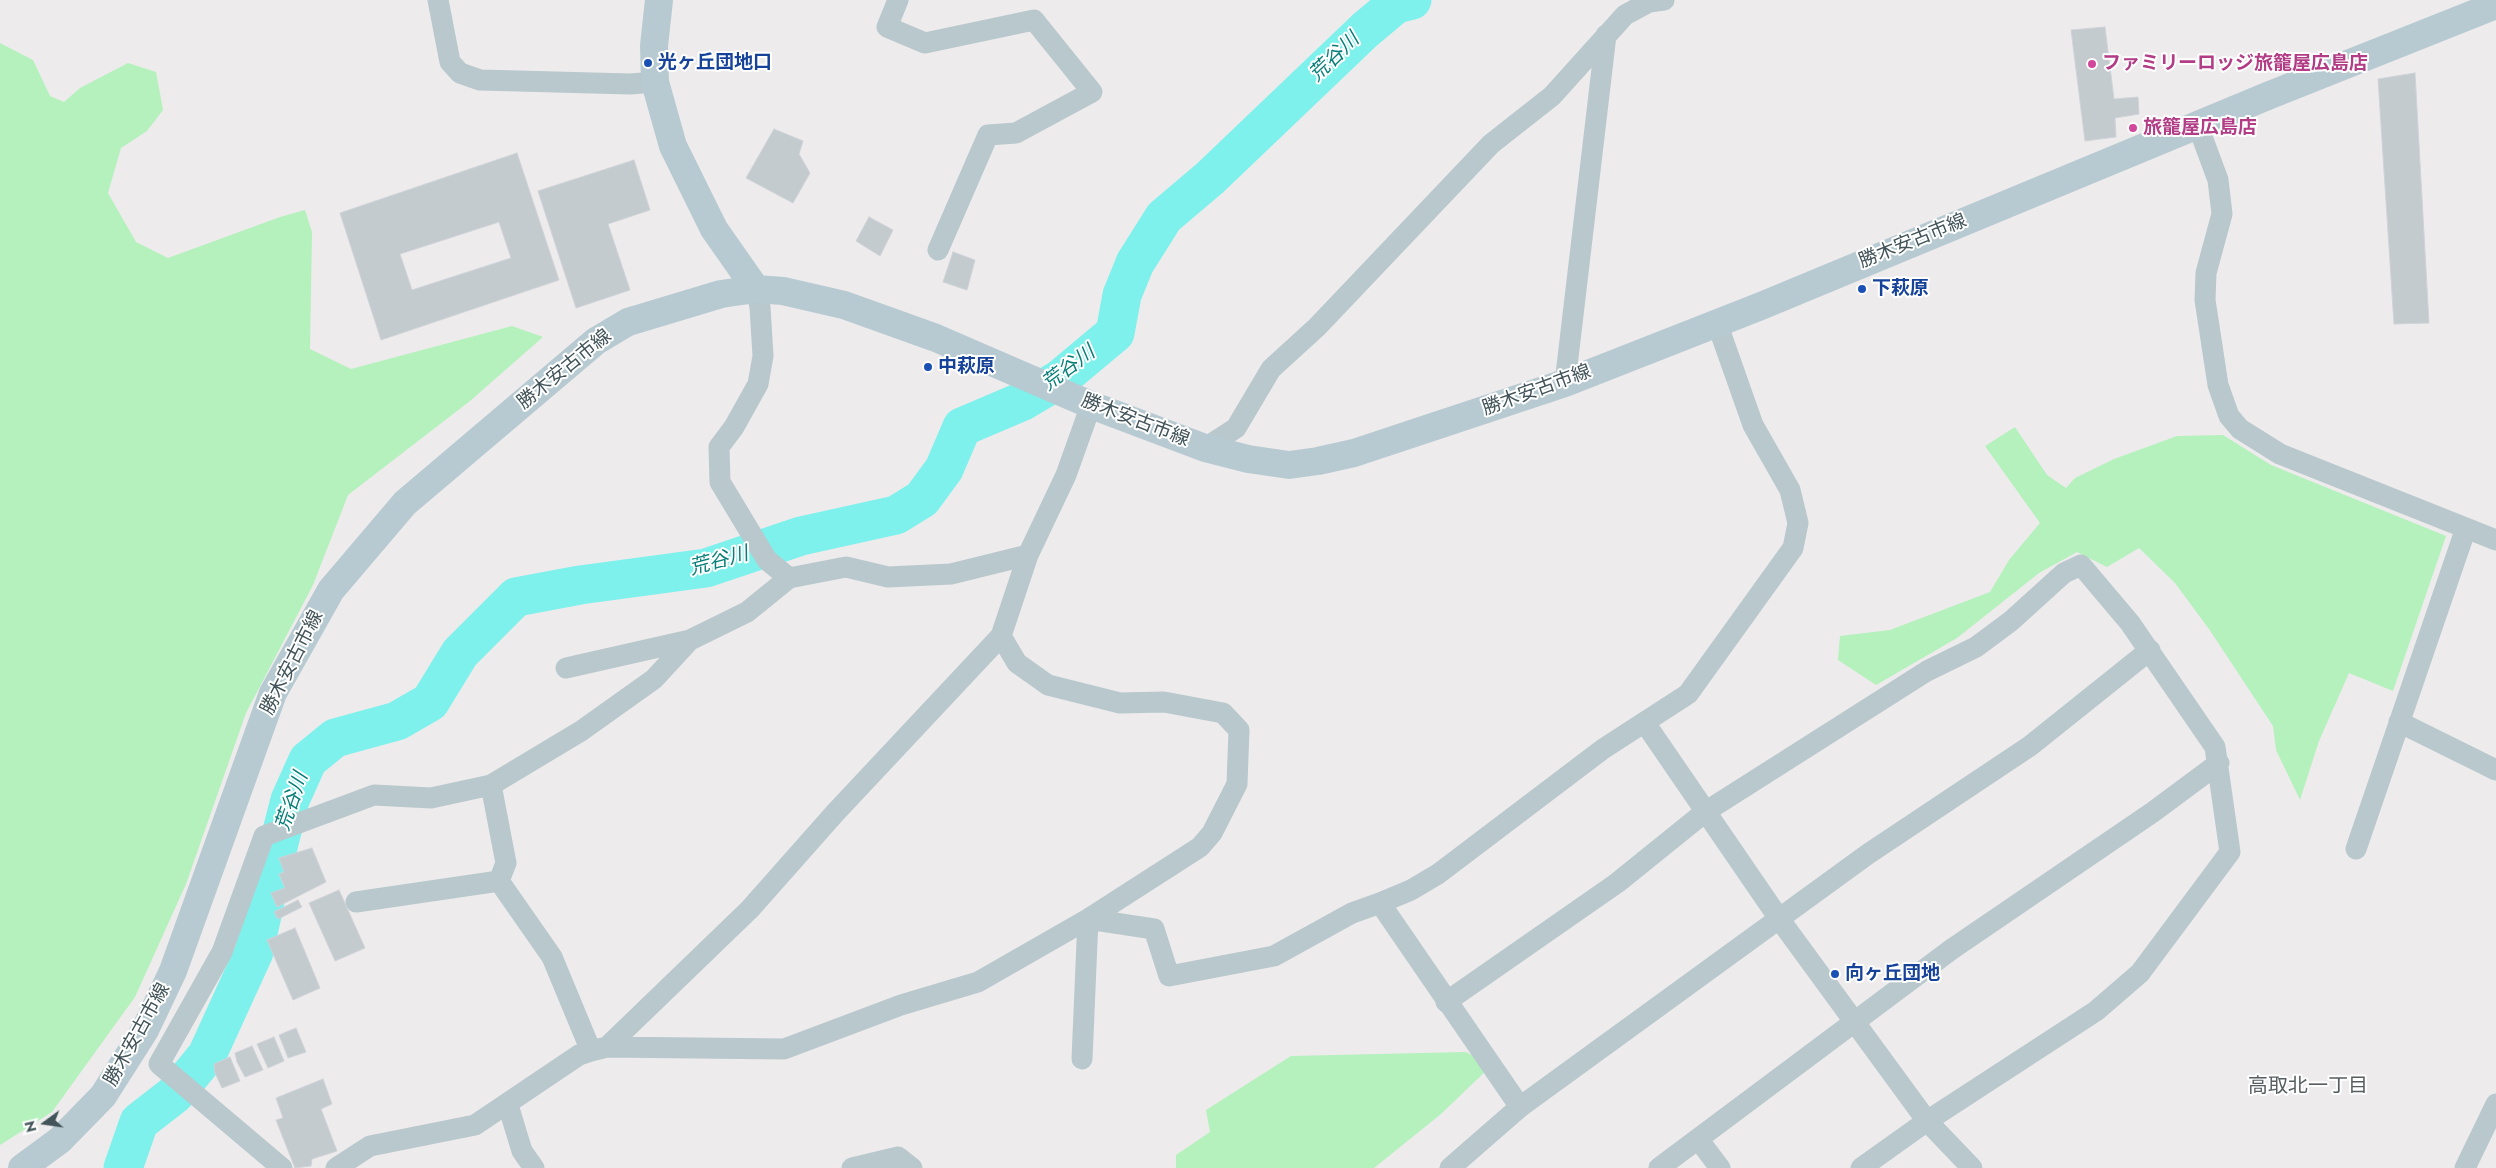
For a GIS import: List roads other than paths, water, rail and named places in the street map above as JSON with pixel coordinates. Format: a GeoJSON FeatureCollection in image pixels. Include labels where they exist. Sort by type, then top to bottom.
{"type":"FeatureCollection","features":[{"type":"Feature","properties":{"kind":"main road"},"geometry":{"type":"LineString","coordinates":[[659,0],[654,46],[655,82],[673,146],[714,229],[756,289]]}},
{"type":"Feature","properties":{"kind":"main road","name":"勝木安古市線"},"geometry":{"type":"LineString","coordinates":[[22,1168],[60,1140],[103,1096],[145,1030],[173,971],[274,693],[331,590],[405,503],[596,341],[628,322],[721,294],[756,289],[783,291],[844,305],[936,338],[1083,401],[1205,448],[1248,459],[1289,465],[1318,461],[1354,454],[1564,383],[1717,323],[2496,5]]}},
{"type":"Feature","properties":{"kind":"street"},"geometry":{"type":"LineString","coordinates":[[438,0],[450,62],[460,73],[480,80],[630,84],[655,82]]}},
{"type":"Feature","properties":{"kind":"street"},"geometry":{"type":"LineString","coordinates":[[898,0],[887,27],[925,43],[1034,20],[1092,92],[1016,133],[988,135],[938,250]]}},
{"type":"Feature","properties":{"kind":"street"},"geometry":{"type":"LineString","coordinates":[[1205,448],[1236,428],[1271,369],[1317,327],[1491,144],[1552,96],[1625,15],[1649,2],[1664,0]]}},
{"type":"Feature","properties":{"kind":"street"},"geometry":{"type":"LineString","coordinates":[[1564,383],[1606,35]]}},
{"type":"Feature","properties":{"kind":"street"},"geometry":{"type":"LineString","coordinates":[[2198,126],[2218,180],[2222,214],[2216,242],[2206,273],[2206,300],[2218,385],[2229,416],[2240,428],[2280,454],[2496,540]]}},
{"type":"Feature","properties":{"kind":"street"},"geometry":{"type":"LineString","coordinates":[[756,289],[760,307],[763,356],[758,384],[734,427],[719,447],[720,482],[767,560],[789,578]]}},
{"type":"Feature","properties":{"kind":"street"},"geometry":{"type":"LineString","coordinates":[[1088,919],[1154,929],[1168,976],[1274,956],[1352,913],[1411,890],[1438,874],[1604,749],[1688,694],[1793,548],[1798,523],[1790,490],[1753,425],[1717,323]]}},
{"type":"Feature","properties":{"kind":"street"},"geometry":{"type":"LineString","coordinates":[[599,1049],[750,909],[835,813],[1001,636],[1028,555],[1066,475],[1083,401]]}},
{"type":"Feature","properties":{"kind":"street"},"geometry":{"type":"LineString","coordinates":[[2356,849],[2466,528]]}},
{"type":"Feature","properties":{"kind":"street"},"geometry":{"type":"LineString","coordinates":[[566,668],[690,640],[747,612],[789,578],[846,567],[888,577],[951,574],[1028,555]]}},
{"type":"Feature","properties":{"kind":"street"},"geometry":{"type":"LineString","coordinates":[[1446,1002],[1617,883],[1705,812],[1927,671],[1976,647],[2011,622],[2064,574],[2081,565],[2150,650],[2215,747],[2219,763],[2230,852],[2140,973],[2096,1011],[1927,1121],[1861,1168]]}},
{"type":"Feature","properties":{"kind":"street"},"geometry":{"type":"LineString","coordinates":[[336,1168],[370,1146],[475,1125],[508,1105],[579,1055],[599,1049],[784,1049],[901,1005],[978,982],[1088,919],[1200,847],[1212,833],[1237,784],[1239,730],[1223,714],[1164,702],[1120,703],[1048,685],[1017,663],[1001,636]]}},
{"type":"Feature","properties":{"kind":"street"},"geometry":{"type":"LineString","coordinates":[[282,1168],[159,1064],[222,952],[264,836],[374,794],[431,798],[491,785],[581,731],[654,679],[690,640]]}},
{"type":"Feature","properties":{"kind":"street"},"geometry":{"type":"LineString","coordinates":[[1450,1168],[1520,1106],[1780,920],[1868,854],[2030,746],[2150,650]]}},
{"type":"Feature","properties":{"kind":"street"},"geometry":{"type":"LineString","coordinates":[[2399,722],[2496,770]]}},
{"type":"Feature","properties":{"kind":"street"},"geometry":{"type":"LineString","coordinates":[[1645,723],[1780,920],[1927,1121],[1972,1168]]}},
{"type":"Feature","properties":{"kind":"street"},"geometry":{"type":"LineString","coordinates":[[1659,1168],[1952,949],[2153,812],[2219,763]]}},
{"type":"Feature","properties":{"kind":"street"},"geometry":{"type":"LineString","coordinates":[[491,785],[506,863],[499,881]]}},
{"type":"Feature","properties":{"kind":"street"},"geometry":{"type":"LineString","coordinates":[[499,881],[552,957],[599,1049]]}},
{"type":"Feature","properties":{"kind":"street"},"geometry":{"type":"LineString","coordinates":[[356,902],[499,881]]}},
{"type":"Feature","properties":{"kind":"street"},"geometry":{"type":"LineString","coordinates":[[1380,903],[1446,1002],[1520,1106]]}},
{"type":"Feature","properties":{"kind":"street"},"geometry":{"type":"LineString","coordinates":[[1082,1059],[1088,919]]}},
{"type":"Feature","properties":{"kind":"street"},"geometry":{"type":"LineString","coordinates":[[2465,1168],[2496,1104]]}},
{"type":"Feature","properties":{"kind":"street"},"geometry":{"type":"LineString","coordinates":[[508,1105],[522,1151],[534,1168]]}},
{"type":"Feature","properties":{"kind":"street"},"geometry":{"type":"LineString","coordinates":[[1698,1139],[1720,1168]]}},
{"type":"Feature","properties":{"kind":"street"},"geometry":{"type":"LineString","coordinates":[[852,1168],[898,1157],[912,1168]]}},
{"type":"Feature","properties":{"kind":"waterway","name":"荒谷川"},"geometry":{"type":"LineString","coordinates":[[123,1168],[139,1122],[175,1094],[207,1055],[254,952],[290,800],[308,760],[335,738],[397,721],[430,702],[460,653],[516,597],[580,585],[706,568],[801,536],[896,515],[922,499],[944,469],[962,427],[1023,401],[1060,379],[1115,333],[1122,295],[1135,263],[1164,217],[1210,178],[1365,30],[1396,4],[1412,0]]}},
{"type":"Feature","properties":{"kind":"place","name":"光ヶ丘団地口"},"geometry":{"type":"Point","coordinates":[648,63]}},
{"type":"Feature","properties":{"kind":"place","name":"ファミリーロッジ旅籠屋広島店"},"geometry":{"type":"Point","coordinates":[2092,64]}},
{"type":"Feature","properties":{"kind":"place","name":"旅籠屋広島店"},"geometry":{"type":"Point","coordinates":[2133,128]}},
{"type":"Feature","properties":{"kind":"place","name":"下萩原"},"geometry":{"type":"Point","coordinates":[1862,289]}},
{"type":"Feature","properties":{"kind":"place","name":"中萩原"},"geometry":{"type":"Point","coordinates":[928,367]}},
{"type":"Feature","properties":{"kind":"place","name":"向ヶ丘団地"},"geometry":{"type":"Point","coordinates":[1835,974]}},
{"type":"Feature","properties":{"kind":"district","name":"高取北一丁目"},"geometry":{"type":"Point","coordinates":[2308,1087]}}]}
